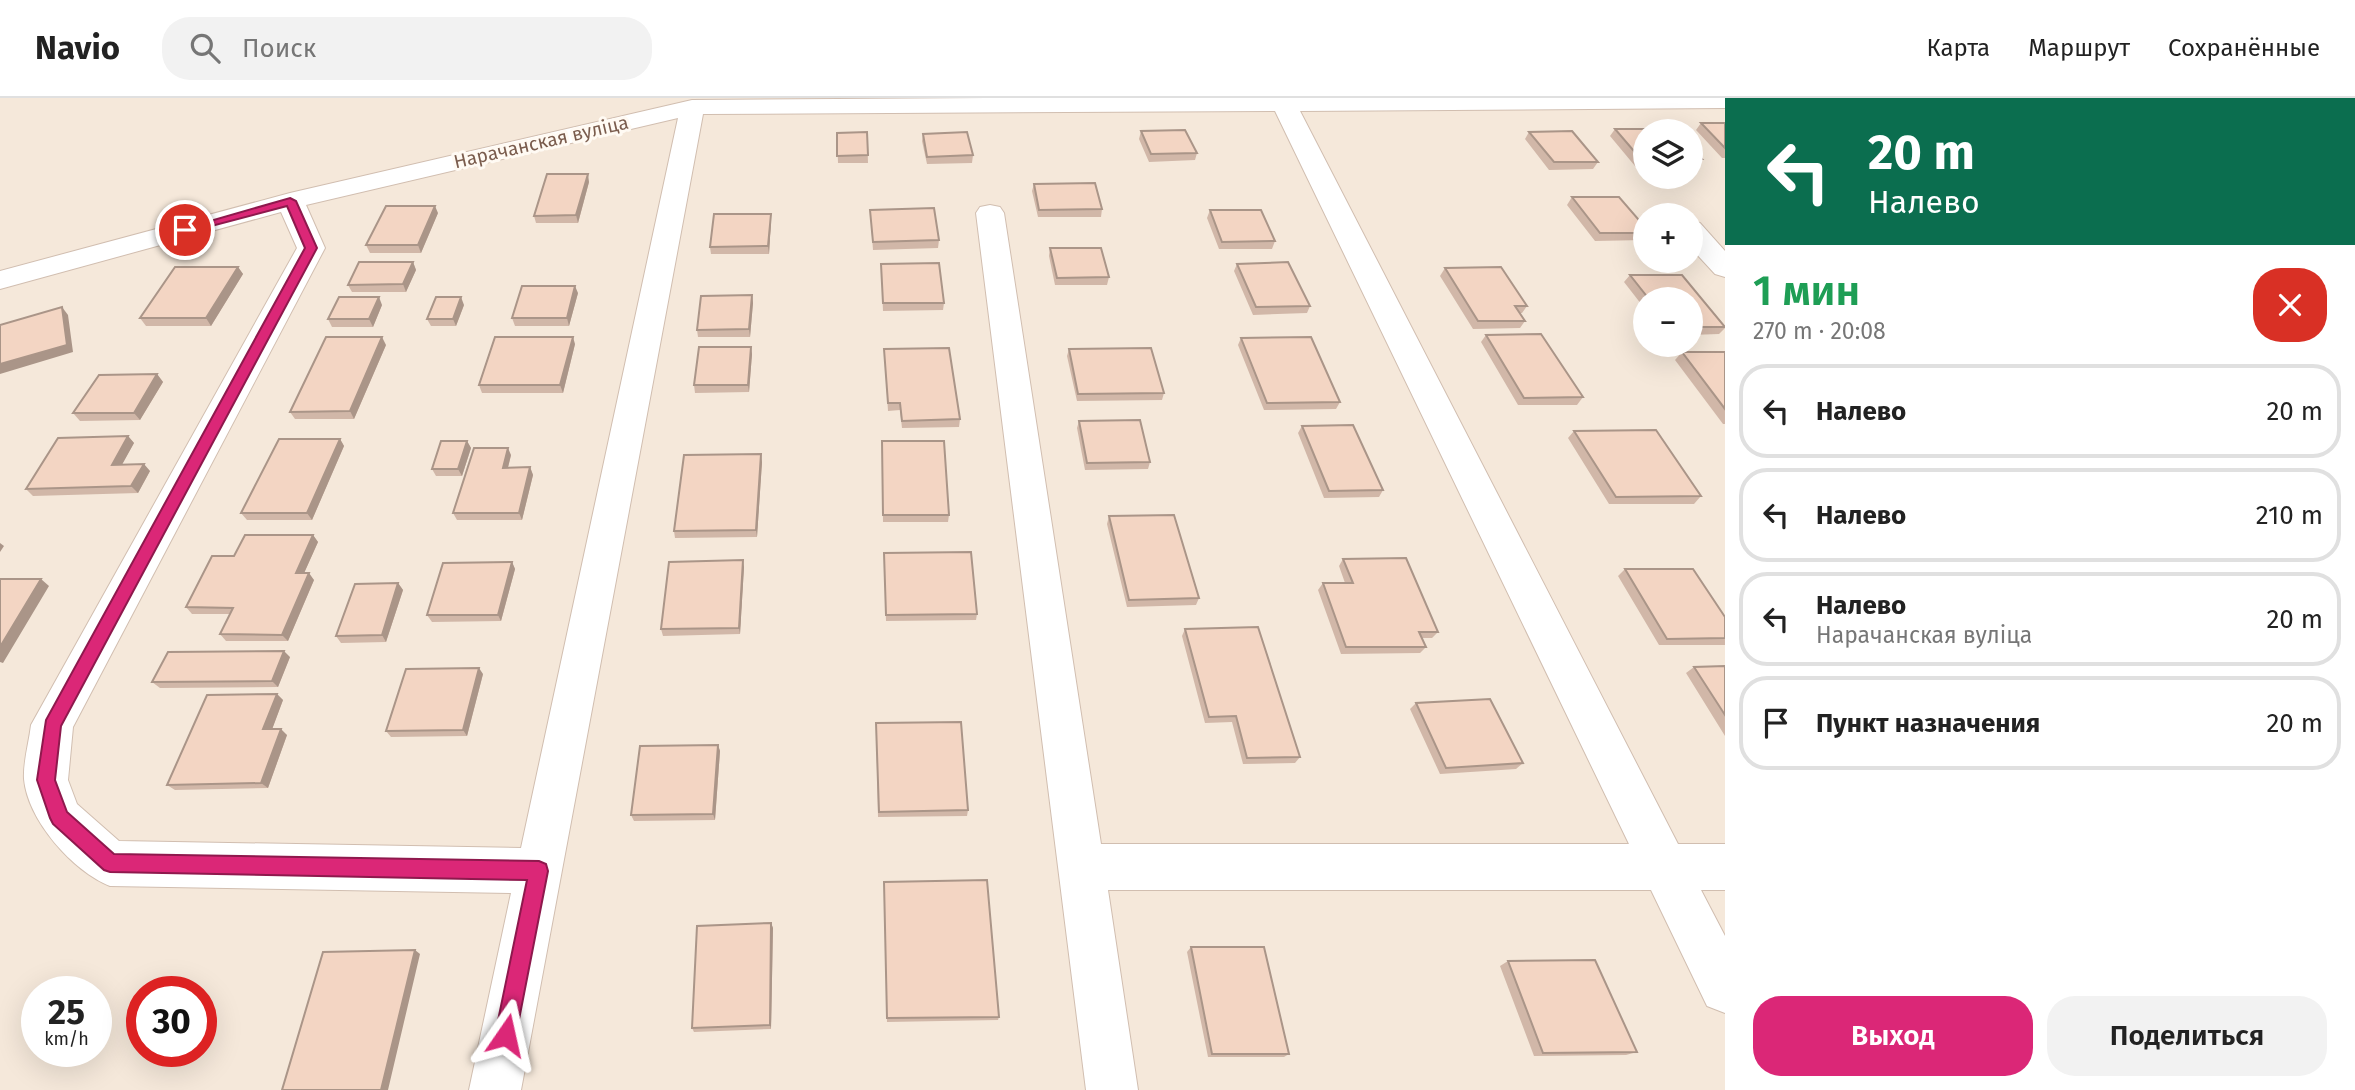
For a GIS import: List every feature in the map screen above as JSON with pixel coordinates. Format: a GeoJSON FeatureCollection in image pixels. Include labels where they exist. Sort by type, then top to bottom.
{"type":"FeatureCollection","features":[{"type":"Feature","properties":{"kind":"street","name":"Нарачанская вуліца"},"geometry":{"type":"LineString","coordinates":[[0,280],[290,201],[692,107],[1282,100],[1725,101]]}},
{"type":"Feature","properties":{"kind":"street"},"geometry":{"type":"LineString","coordinates":[[1282,100],[1725,988]]}},
{"type":"Feature","properties":{"kind":"street"},"geometry":{"type":"LineString","coordinates":[[495,1090],[692,107]]}},
{"type":"Feature","properties":{"kind":"street"},"geometry":{"type":"LineString","coordinates":[[290,201],[311,248],[52,725],[46,780],[60,818],[110,863],[539,871]]}},
{"type":"Feature","properties":{"kind":"street"},"geometry":{"type":"LineString","coordinates":[[990,212],[1112,1090]]}},
{"type":"Feature","properties":{"kind":"street"},"geometry":{"type":"LineString","coordinates":[[1703,243],[1725,268]]}},
{"type":"Feature","properties":{"kind":"street"},"geometry":{"type":"LineString","coordinates":[[1081,867],[1725,867]]}},
{"type":"Feature","properties":{"kind":"shaded area"},"geometry":{"type":"Polygon","coordinates":[[[0,98],[1725,98],[1725,1090],[0,1090],[0,98]]]}},
{"type":"Feature","properties":{"kind":"building"},"geometry":{"type":"Polygon","coordinates":[[[1703,123],[1725,123],[1725,148],[1703,125],[1703,123]]]}},
{"type":"Feature","properties":{"kind":"building"},"geometry":{"type":"Polygon","coordinates":[[[1615,129],[1633,129],[1633,150],[1615,129]]]}},
{"type":"Feature","properties":{"kind":"building"},"geometry":{"type":"Polygon","coordinates":[[[1185,130],[1197,153],[1151,154],[1141,131],[1185,130]]]}},
{"type":"Feature","properties":{"kind":"building"},"geometry":{"type":"Polygon","coordinates":[[[1572,131],[1598,162],[1554,162],[1529,132],[1572,131]]]}},
{"type":"Feature","properties":{"kind":"building"},"geometry":{"type":"Polygon","coordinates":[[[867,132],[868,155],[837,156],[837,133],[867,132]]]}},
{"type":"Feature","properties":{"kind":"building"},"geometry":{"type":"Polygon","coordinates":[[[967,132],[973,155],[927,157],[923,134],[967,132]]]}},
{"type":"Feature","properties":{"kind":"building"},"geometry":{"type":"Polygon","coordinates":[[[547,174],[588,174],[576,215],[534,216],[547,174]]]}},
{"type":"Feature","properties":{"kind":"building"},"geometry":{"type":"Polygon","coordinates":[[[1095,183],[1102,209],[1039,210],[1034,184],[1095,183]]]}},
{"type":"Feature","properties":{"kind":"building"},"geometry":{"type":"Polygon","coordinates":[[[1572,197],[1619,197],[1633,213],[1633,233],[1600,233],[1572,197]]]}},
{"type":"Feature","properties":{"kind":"building"},"geometry":{"type":"Polygon","coordinates":[[[386,206],[435,206],[418,245],[366,245],[386,206]]]}},
{"type":"Feature","properties":{"kind":"building"},"geometry":{"type":"Polygon","coordinates":[[[934,208],[939,240],[873,242],[870,210],[934,208]]]}},
{"type":"Feature","properties":{"kind":"building"},"geometry":{"type":"Polygon","coordinates":[[[1210,210],[1261,210],[1275,241],[1222,242],[1210,210]]]}},
{"type":"Feature","properties":{"kind":"building"},"geometry":{"type":"Polygon","coordinates":[[[714,214],[771,214],[768,246],[710,247],[714,214]]]}},
{"type":"Feature","properties":{"kind":"building"},"geometry":{"type":"Polygon","coordinates":[[[1050,248],[1101,248],[1109,277],[1057,278],[1050,248]]]}},
{"type":"Feature","properties":{"kind":"building"},"geometry":{"type":"Polygon","coordinates":[[[359,262],[413,262],[403,284],[348,285],[359,262]]]}},
{"type":"Feature","properties":{"kind":"building"},"geometry":{"type":"Polygon","coordinates":[[[1288,262],[1310,306],[1256,307],[1237,264],[1288,262]]]}},
{"type":"Feature","properties":{"kind":"building"},"geometry":{"type":"Polygon","coordinates":[[[939,263],[944,303],[883,303],[881,264],[939,263]]]}},
{"type":"Feature","properties":{"kind":"building"},"geometry":{"type":"Polygon","coordinates":[[[175,267],[238,267],[206,318],[140,318],[175,267]]]}},
{"type":"Feature","properties":{"kind":"building"},"geometry":{"type":"Polygon","coordinates":[[[1501,267],[1527,306],[1515,306],[1525,321],[1478,321],[1445,268],[1501,267]]]}},
{"type":"Feature","properties":{"kind":"building"},"geometry":{"type":"Polygon","coordinates":[[[1630,275],[1682,275],[1692,287],[1640,287],[1630,275]]]}},
{"type":"Feature","properties":{"kind":"building"},"geometry":{"type":"Polygon","coordinates":[[[522,286],[575,286],[567,318],[512,318],[522,286]]]}},
{"type":"Feature","properties":{"kind":"building"},"geometry":{"type":"Polygon","coordinates":[[[752,295],[749,329],[697,330],[701,296],[752,295]]]}},
{"type":"Feature","properties":{"kind":"building"},"geometry":{"type":"Polygon","coordinates":[[[339,297],[379,297],[369,319],[328,319],[339,297]]]}},
{"type":"Feature","properties":{"kind":"building"},"geometry":{"type":"Polygon","coordinates":[[[436,297],[461,297],[453,319],[427,319],[436,297]]]}},
{"type":"Feature","properties":{"kind":"building"},"geometry":{"type":"Polygon","coordinates":[[[1703,300],[1725,327],[1703,327],[1703,300]]]}},
{"type":"Feature","properties":{"kind":"building"},"geometry":{"type":"Polygon","coordinates":[[[62,307],[67,345],[0,364],[0,325],[62,307]]]}},
{"type":"Feature","properties":{"kind":"building"},"geometry":{"type":"Polygon","coordinates":[[[1541,334],[1583,397],[1524,398],[1486,335],[1541,334]]]}},
{"type":"Feature","properties":{"kind":"building"},"geometry":{"type":"Polygon","coordinates":[[[326,337],[382,337],[350,411],[290,412],[326,337]]]}},
{"type":"Feature","properties":{"kind":"building"},"geometry":{"type":"Polygon","coordinates":[[[495,337],[573,337],[560,385],[479,385],[495,337]]]}},
{"type":"Feature","properties":{"kind":"building"},"geometry":{"type":"Polygon","coordinates":[[[1311,337],[1340,402],[1267,403],[1241,338],[1311,337]]]}},
{"type":"Feature","properties":{"kind":"building"},"geometry":{"type":"Polygon","coordinates":[[[699,347],[751,347],[748,385],[694,385],[699,347]]]}},
{"type":"Feature","properties":{"kind":"building"},"geometry":{"type":"Polygon","coordinates":[[[949,348],[960,419],[902,421],[900,403],[888,403],[884,349],[949,348]]]}},
{"type":"Feature","properties":{"kind":"building"},"geometry":{"type":"Polygon","coordinates":[[[1151,348],[1164,393],[1078,394],[1069,349],[1151,348]]]}},
{"type":"Feature","properties":{"kind":"building"},"geometry":{"type":"Polygon","coordinates":[[[1703,352],[1725,352],[1725,409],[1686,357],[1703,357],[1703,352]]]}},
{"type":"Feature","properties":{"kind":"building"},"geometry":{"type":"Polygon","coordinates":[[[157,374],[134,413],[73,413],[99,375],[157,374]]]}},
{"type":"Feature","properties":{"kind":"building"},"geometry":{"type":"Polygon","coordinates":[[[1140,420],[1150,462],[1087,463],[1079,421],[1140,420]]]}},
{"type":"Feature","properties":{"kind":"building"},"geometry":{"type":"Polygon","coordinates":[[[1353,425],[1383,490],[1329,491],[1302,426],[1353,425]]]}},
{"type":"Feature","properties":{"kind":"building"},"geometry":{"type":"Polygon","coordinates":[[[1656,430],[1701,496],[1616,497],[1574,431],[1656,430]]]}},
{"type":"Feature","properties":{"kind":"building"},"geometry":{"type":"Polygon","coordinates":[[[128,436],[112,465],[144,464],[131,486],[26,489],[58,438],[128,436]]]}},
{"type":"Feature","properties":{"kind":"building"},"geometry":{"type":"Polygon","coordinates":[[[279,439],[340,439],[307,513],[241,513],[279,439]]]}},
{"type":"Feature","properties":{"kind":"building"},"geometry":{"type":"Polygon","coordinates":[[[441,441],[467,441],[458,469],[432,469],[441,441]]]}},
{"type":"Feature","properties":{"kind":"building"},"geometry":{"type":"Polygon","coordinates":[[[882,441],[944,441],[949,515],[883,515],[882,441]]]}},
{"type":"Feature","properties":{"kind":"building"},"geometry":{"type":"Polygon","coordinates":[[[474,448],[508,448],[503,468],[530,467],[519,513],[453,513],[474,448]]]}},
{"type":"Feature","properties":{"kind":"building"},"geometry":{"type":"Polygon","coordinates":[[[761,454],[756,530],[674,531],[684,455],[761,454]]]}},
{"type":"Feature","properties":{"kind":"building"},"geometry":{"type":"Polygon","coordinates":[[[1174,515],[1199,598],[1129,600],[1109,516],[1174,515]]]}},
{"type":"Feature","properties":{"kind":"building"},"geometry":{"type":"Polygon","coordinates":[[[245,535],[313,535],[296,573],[309,573],[282,635],[220,634],[233,608],[186,607],[212,556],[234,556],[245,535]]]}},
{"type":"Feature","properties":{"kind":"building"},"geometry":{"type":"Polygon","coordinates":[[[971,552],[977,614],[886,615],[884,553],[971,552]]]}},
{"type":"Feature","properties":{"kind":"building"},"geometry":{"type":"Polygon","coordinates":[[[1406,558],[1438,632],[1419,632],[1426,647],[1346,647],[1323,583],[1353,583],[1343,559],[1406,558]]]}},
{"type":"Feature","properties":{"kind":"building"},"geometry":{"type":"Polygon","coordinates":[[[743,560],[739,628],[661,629],[669,562],[743,560]]]}},
{"type":"Feature","properties":{"kind":"building"},"geometry":{"type":"Polygon","coordinates":[[[512,562],[498,615],[427,615],[443,563],[512,562]]]}},
{"type":"Feature","properties":{"kind":"building"},"geometry":{"type":"Polygon","coordinates":[[[1625,569],[1693,569],[1725,617],[1725,638],[1667,639],[1625,569]]]}},
{"type":"Feature","properties":{"kind":"building"},"geometry":{"type":"Polygon","coordinates":[[[0,579],[41,579],[0,647],[0,579]]]}},
{"type":"Feature","properties":{"kind":"building"},"geometry":{"type":"Polygon","coordinates":[[[398,583],[382,635],[336,636],[355,584],[398,583]]]}},
{"type":"Feature","properties":{"kind":"building"},"geometry":{"type":"Polygon","coordinates":[[[1258,627],[1300,757],[1247,758],[1236,716],[1209,717],[1185,629],[1258,627]]]}},
{"type":"Feature","properties":{"kind":"building"},"geometry":{"type":"Polygon","coordinates":[[[284,651],[272,681],[152,682],[168,652],[284,651]]]}},
{"type":"Feature","properties":{"kind":"building"},"geometry":{"type":"Polygon","coordinates":[[[1725,666],[1725,715],[1694,667],[1725,666]]]}},
{"type":"Feature","properties":{"kind":"building"},"geometry":{"type":"Polygon","coordinates":[[[479,668],[463,730],[386,731],[406,669],[479,668]]]}},
{"type":"Feature","properties":{"kind":"building"},"geometry":{"type":"Polygon","coordinates":[[[277,694],[263,729],[281,729],[261,783],[167,785],[207,695],[277,694]]]}},
{"type":"Feature","properties":{"kind":"building"},"geometry":{"type":"Polygon","coordinates":[[[1490,699],[1523,763],[1446,768],[1416,703],[1490,699]]]}},
{"type":"Feature","properties":{"kind":"building"},"geometry":{"type":"Polygon","coordinates":[[[961,722],[968,810],[879,812],[876,723],[961,722]]]}},
{"type":"Feature","properties":{"kind":"building"},"geometry":{"type":"Polygon","coordinates":[[[718,745],[713,814],[631,815],[640,746],[718,745]]]}},
{"type":"Feature","properties":{"kind":"building"},"geometry":{"type":"Polygon","coordinates":[[[987,880],[999,1017],[887,1018],[884,882],[987,880]]]}},
{"type":"Feature","properties":{"kind":"building"},"geometry":{"type":"Polygon","coordinates":[[[771,923],[770,1025],[692,1028],[697,926],[771,923]]]}},
{"type":"Feature","properties":{"kind":"building"},"geometry":{"type":"Polygon","coordinates":[[[1191,947],[1264,947],[1289,1054],[1212,1054],[1191,947]]]}},
{"type":"Feature","properties":{"kind":"building"},"geometry":{"type":"Polygon","coordinates":[[[415,950],[381,1090],[282,1090],[323,952],[415,950]]]}},
{"type":"Feature","properties":{"kind":"building"},"geometry":{"type":"Polygon","coordinates":[[[1595,960],[1637,1052],[1543,1053],[1508,961],[1595,960]]]}},
{"type":"Feature","properties":{"kind":"route"},"geometry":{"type":"LineString","coordinates":[[185,230],[290,201],[311,248],[52,725],[46,780],[60,818],[110,863],[539,871],[506,1035]]}}]}
